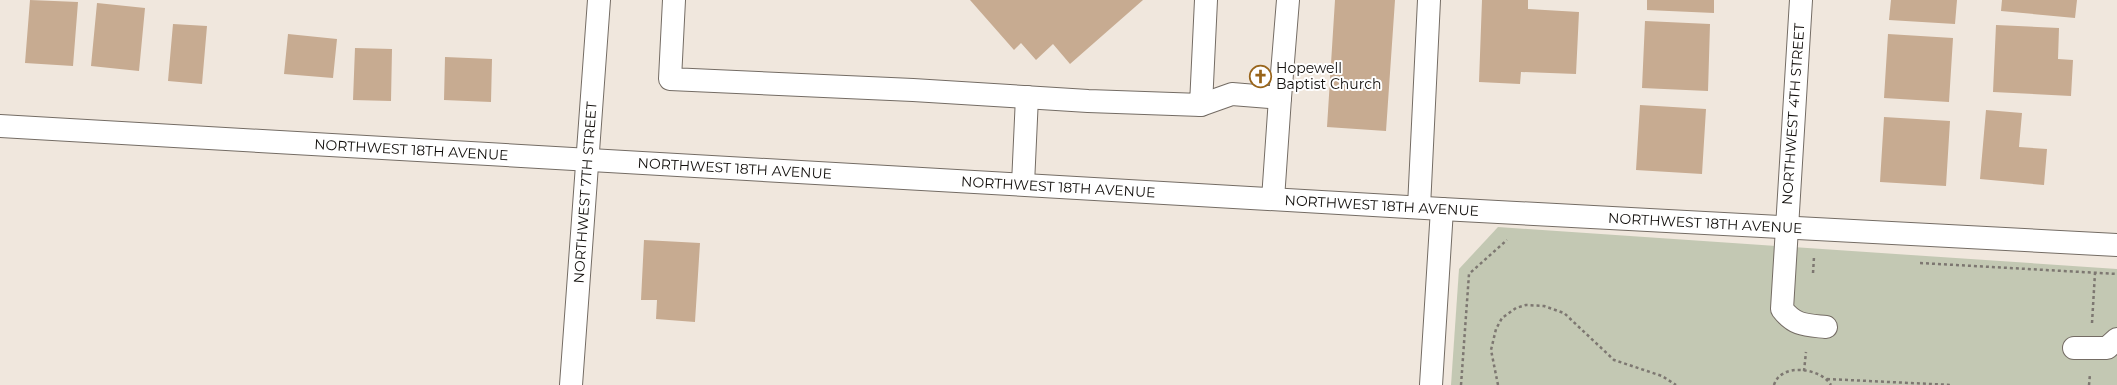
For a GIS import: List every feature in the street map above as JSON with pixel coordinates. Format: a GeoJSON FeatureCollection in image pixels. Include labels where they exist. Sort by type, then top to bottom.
{"type":"FeatureCollection","features":[{"type":"Feature","properties":{"kind":"street","name":"NORTHWEST 7TH STREET"},"geometry":{"type":"LineString","coordinates":[[571,385],[599,0]]}},
{"type":"Feature","properties":{"kind":"street"},"geometry":{"type":"LineString","coordinates":[[674,0],[670,79],[906,90],[1027,98],[1202,105],[1232,94],[1280,98]]}},
{"type":"Feature","properties":{"kind":"street"},"geometry":{"type":"LineString","coordinates":[[1202,105],[1206,0]]}},
{"type":"Feature","properties":{"kind":"street"},"geometry":{"type":"LineString","coordinates":[[1273,199],[1288,0]]}},
{"type":"Feature","properties":{"kind":"street"},"geometry":{"type":"LineString","coordinates":[[1419,207],[1429,0]]}},
{"type":"Feature","properties":{"kind":"street","name":"NORTHWEST 4TH STREET"},"geometry":{"type":"LineString","coordinates":[[1801,0],[1784,256],[1782,309],[1790,319],[1808,325],[1826,327]]}},
{"type":"Feature","properties":{"kind":"street"},"geometry":{"type":"LineString","coordinates":[[1023,184],[1027,98]]}},
{"type":"Feature","properties":{"kind":"street","name":"NORTHWEST 18TH AVENUE"},"geometry":{"type":"LineString","coordinates":[[0,126],[1442,209],[2117,244]]}},
{"type":"Feature","properties":{"kind":"street"},"geometry":{"type":"LineString","coordinates":[[1431,385],[1442,209]]}},
{"type":"Feature","properties":{"kind":"street"},"geometry":{"type":"LineString","coordinates":[[2074,348],[2107,348],[2117,340]]}},
{"type":"Feature","properties":{"kind":"path"},"geometry":{"type":"LineString","coordinates":[[1461,385],[1469,274],[1507,240],[1515,240]]}},
{"type":"Feature","properties":{"kind":"path"},"geometry":{"type":"LineString","coordinates":[[1784,256],[1822,258]]}},
{"type":"Feature","properties":{"kind":"path"},"geometry":{"type":"LineString","coordinates":[[1916,263],[2117,274]]}},
{"type":"Feature","properties":{"kind":"path"},"geometry":{"type":"LineString","coordinates":[[1498,385],[1491,350],[1496,329],[1502,318],[1516,308],[1526,305],[1544,306],[1564,313],[1614,360],[1662,376],[1676,385]]}},
{"type":"Feature","properties":{"kind":"path"},"geometry":{"type":"LineString","coordinates":[[1774,385],[1776,380],[1787,371],[1794,370],[1821,374],[1831,385]]}},
{"type":"Feature","properties":{"kind":"path"},"geometry":{"type":"LineString","coordinates":[[1827,379],[1952,385]]}},
{"type":"Feature","properties":{"kind":"green space"},"geometry":{"type":"Polygon","coordinates":[[[1498,227],[2117,269],[2117,385],[1451,385],[1459,269],[1498,227]]]}},
{"type":"Feature","properties":{"kind":"building"},"geometry":{"type":"Polygon","coordinates":[[[30,0],[78,2],[73,66],[25,63],[30,0]]]}},
{"type":"Feature","properties":{"kind":"building"},"geometry":{"type":"Polygon","coordinates":[[[970,0],[1143,0],[1070,64],[1053,44],[1036,60],[1021,43],[1014,50],[970,0]]]}},
{"type":"Feature","properties":{"kind":"building"},"geometry":{"type":"Polygon","coordinates":[[[1335,0],[1395,0],[1386,131],[1327,127],[1335,0]]]}},
{"type":"Feature","properties":{"kind":"building"},"geometry":{"type":"Polygon","coordinates":[[[1482,0],[1528,0],[1528,9],[1579,12],[1576,74],[1521,72],[1520,84],[1479,82],[1482,0]]]}},
{"type":"Feature","properties":{"kind":"building"},"geometry":{"type":"Polygon","coordinates":[[[1647,0],[1714,0],[1714,13],[1647,10],[1647,0]]]}},
{"type":"Feature","properties":{"kind":"building"},"geometry":{"type":"Polygon","coordinates":[[[1891,0],[1957,0],[1955,24],[1889,20],[1891,0]]]}},
{"type":"Feature","properties":{"kind":"building"},"geometry":{"type":"Polygon","coordinates":[[[2002,0],[2077,0],[2075,18],[2001,11],[2002,0]]]}},
{"type":"Feature","properties":{"kind":"building"},"geometry":{"type":"Polygon","coordinates":[[[97,3],[145,8],[139,71],[91,66],[97,3]]]}},
{"type":"Feature","properties":{"kind":"building"},"geometry":{"type":"Polygon","coordinates":[[[1645,21],[1710,24],[1708,91],[1642,88],[1645,21]]]}},
{"type":"Feature","properties":{"kind":"building"},"geometry":{"type":"Polygon","coordinates":[[[173,24],[207,26],[202,84],[168,81],[173,24]]]}},
{"type":"Feature","properties":{"kind":"building"},"geometry":{"type":"Polygon","coordinates":[[[1996,25],[2059,28],[2058,59],[2073,60],[2071,96],[1993,92],[1996,25]]]}},
{"type":"Feature","properties":{"kind":"building"},"geometry":{"type":"Polygon","coordinates":[[[288,34],[337,39],[333,78],[284,74],[288,34]]]}},
{"type":"Feature","properties":{"kind":"building"},"geometry":{"type":"Polygon","coordinates":[[[1888,34],[1953,38],[1949,102],[1884,98],[1888,34]]]}},
{"type":"Feature","properties":{"kind":"building"},"geometry":{"type":"Polygon","coordinates":[[[355,48],[392,49],[391,101],[353,100],[355,48]]]}},
{"type":"Feature","properties":{"kind":"building"},"geometry":{"type":"Polygon","coordinates":[[[445,57],[492,59],[491,102],[444,100],[445,57]]]}},
{"type":"Feature","properties":{"kind":"building"},"geometry":{"type":"Polygon","coordinates":[[[1640,105],[1706,109],[1702,174],[1636,170],[1640,105]]]}},
{"type":"Feature","properties":{"kind":"building"},"geometry":{"type":"Polygon","coordinates":[[[1986,110],[2022,113],[2019,147],[2047,149],[2044,185],[1980,179],[1986,110]]]}},
{"type":"Feature","properties":{"kind":"building"},"geometry":{"type":"Polygon","coordinates":[[[1884,117],[1950,121],[1946,186],[1880,182],[1884,117]]]}},
{"type":"Feature","properties":{"kind":"building"},"geometry":{"type":"Polygon","coordinates":[[[644,240],[700,243],[695,322],[656,319],[657,300],[641,300],[644,240]]]}},
{"type":"Feature","properties":{"kind":"place","name":"Hopewell Baptist Church"},"geometry":{"type":"Point","coordinates":[1261,76]}}]}
